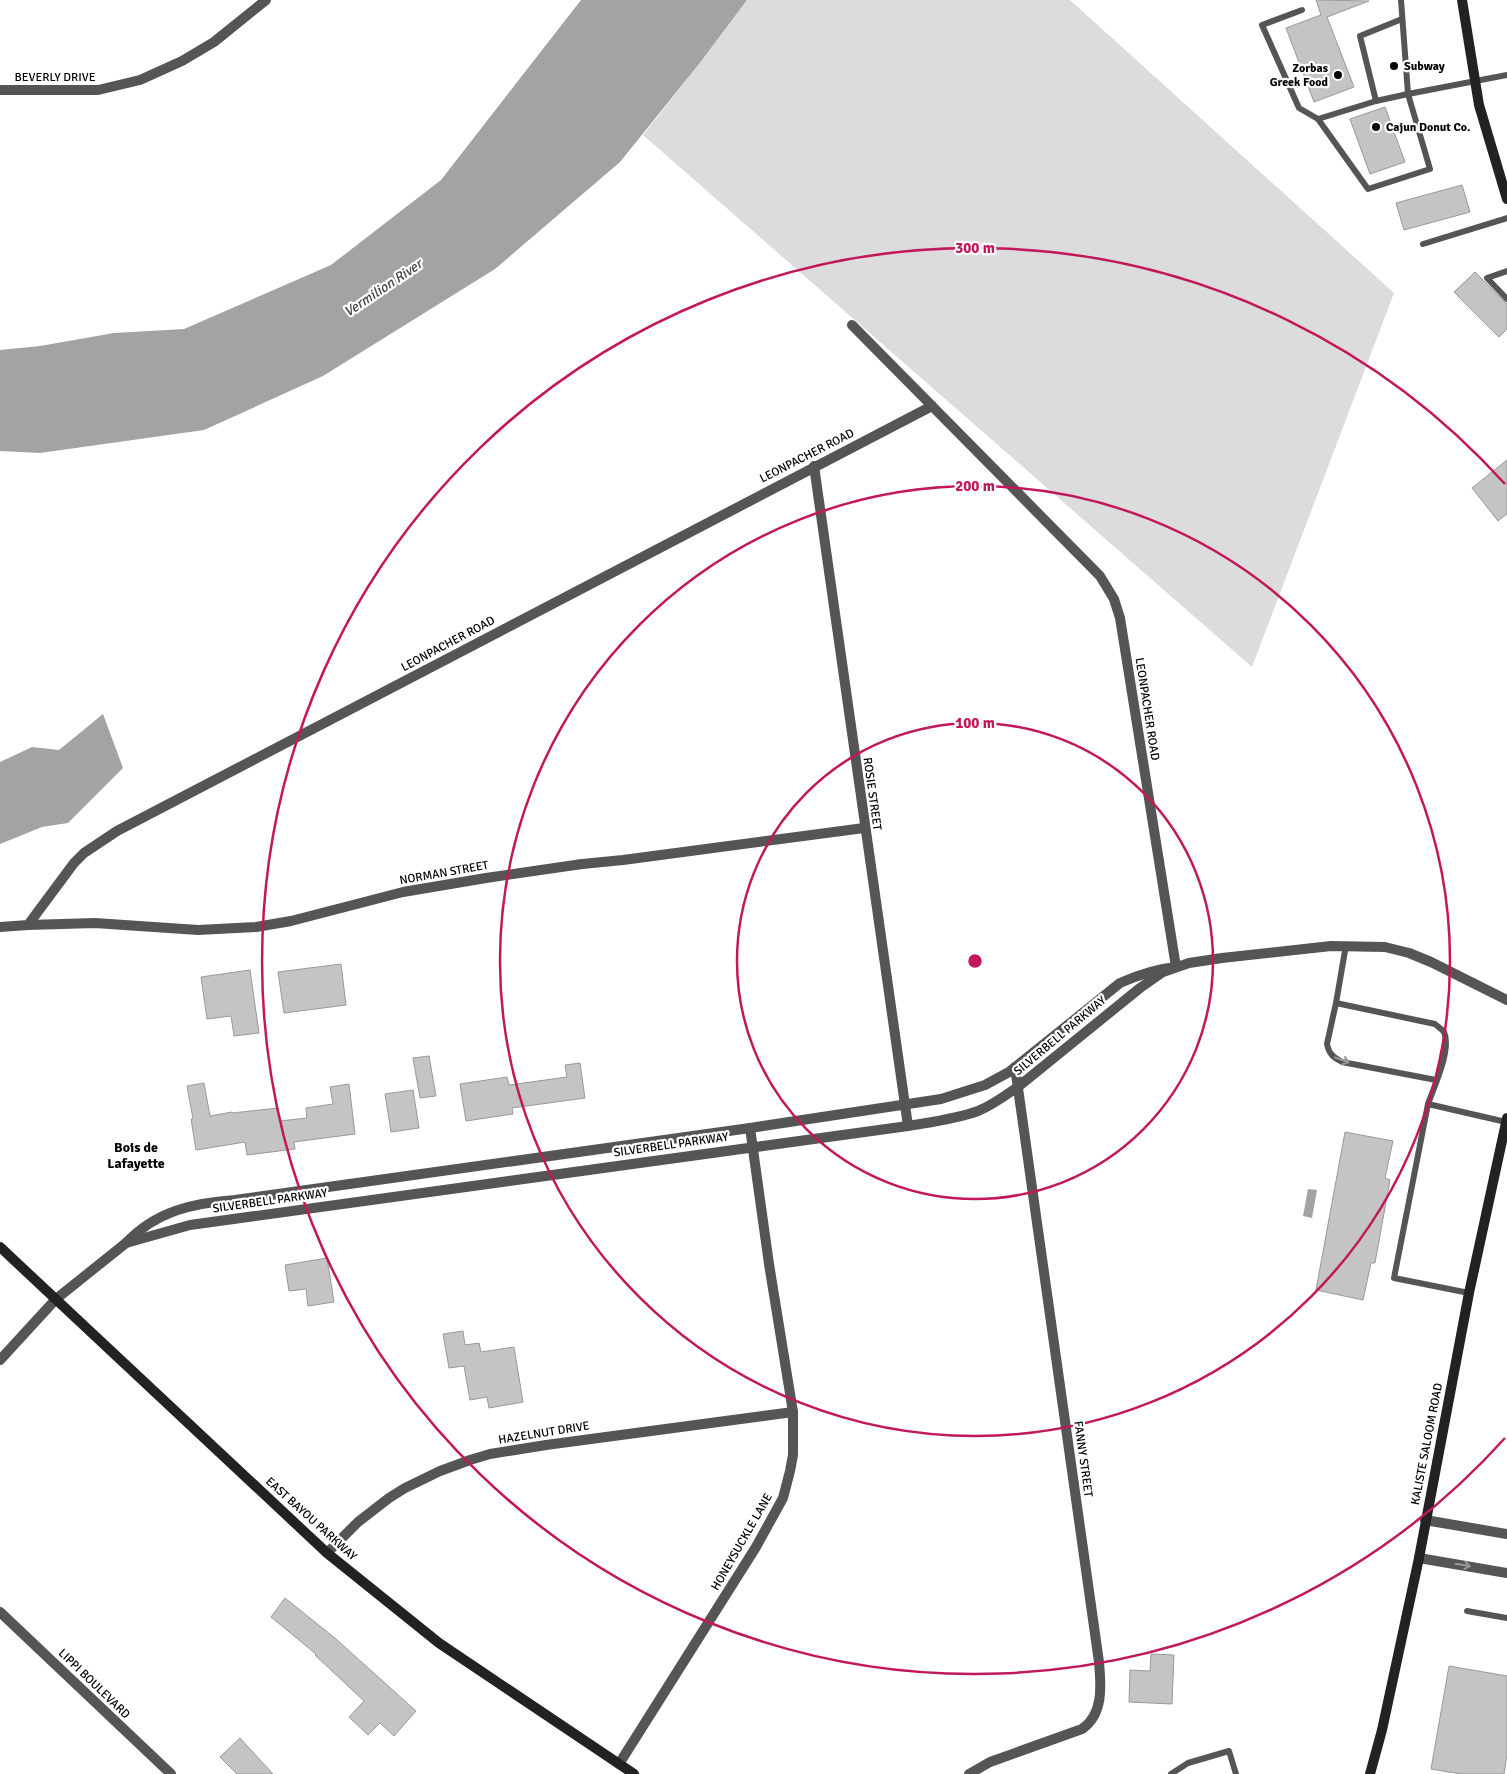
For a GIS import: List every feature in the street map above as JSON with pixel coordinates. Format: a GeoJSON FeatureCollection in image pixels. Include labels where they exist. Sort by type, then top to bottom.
{"type":"FeatureCollection","features":[{"type":"Feature","properties":{"kind":"main road"},"geometry":{"type":"LineString","coordinates":[[1462,0],[1474,81],[1495,164],[1507,199]]}},
{"type":"Feature","properties":{"kind":"main road","name":"KALISTE SALOOM ROAD"},"geometry":{"type":"LineString","coordinates":[[1370,1774],[1382,1730],[1419,1558],[1469,1293],[1506,1120]]}},
{"type":"Feature","properties":{"kind":"main road","name":"EAST BAYOU PARKWAY"},"geometry":{"type":"LineString","coordinates":[[0,1248],[327,1553],[439,1644],[634,1774]]}},
{"type":"Feature","properties":{"kind":"street","name":"BEVERLY DRIVE"},"geometry":{"type":"LineString","coordinates":[[0,90],[98,90],[140,80],[182,61],[214,42],[266,0]]}},
{"type":"Feature","properties":{"kind":"street","name":"LEONPACHER ROAD"},"geometry":{"type":"LineString","coordinates":[[852,325],[1100,576],[1114,599],[1120,618],[1176,967]]}},
{"type":"Feature","properties":{"kind":"street","name":"LEONPACHER ROAD"},"geometry":{"type":"LineString","coordinates":[[28,925],[74,862],[117,831],[932,406]]}},
{"type":"Feature","properties":{"kind":"street","name":"ROSIE STREET"},"geometry":{"type":"LineString","coordinates":[[814,466],[864,828],[908,1126]]}},
{"type":"Feature","properties":{"kind":"street","name":"NORMAN STREET"},"geometry":{"type":"LineString","coordinates":[[28,925],[95,923],[198,930],[256,927],[291,921],[402,892],[486,878],[864,828]]}},
{"type":"Feature","properties":{"kind":"street"},"geometry":{"type":"LineString","coordinates":[[0,927],[28,925]]}},
{"type":"Feature","properties":{"kind":"street","name":"SILVERBELL PARKWAY"},"geometry":{"type":"LineString","coordinates":[[0,1360],[56,1299],[126,1243],[137,1231],[150,1222],[179,1209],[207,1202],[235,1200],[750,1128],[941,1099],[965,1093],[985,1085],[1015,1067],[1112,988],[1136,976],[1160,969],[1222,958],[1346,946],[1385,947],[1409,953],[1431,962],[1507,1000]]}},
{"type":"Feature","properties":{"kind":"street","name":"SILVERBELL PARKWAY"},"geometry":{"type":"LineString","coordinates":[[126,1243],[190,1225],[908,1126],[957,1117],[979,1110],[1003,1097],[1019,1086],[1113,1008],[1156,977],[1176,967]]}},
{"type":"Feature","properties":{"kind":"street","name":"FANNY STREET"},"geometry":{"type":"LineString","coordinates":[[969,1774],[990,1762],[1082,1728],[1091,1721],[1097,1709],[1101,1682],[1015,1067]]}},
{"type":"Feature","properties":{"kind":"street","name":"HONEYSUCKLE LANE"},"geometry":{"type":"LineString","coordinates":[[619,1764],[756,1547],[783,1498],[790,1471],[793,1455],[793,1412],[769,1264],[750,1128]]}},
{"type":"Feature","properties":{"kind":"street","name":"HAZELNUT DRIVE"},"geometry":{"type":"LineString","coordinates":[[327,1553],[358,1522],[389,1498],[440,1471],[470,1460],[490,1454],[546,1445],[793,1412]]}},
{"type":"Feature","properties":{"kind":"street"},"geometry":{"type":"LineString","coordinates":[[1425,1520],[1507,1534]]}},
{"type":"Feature","properties":{"kind":"street"},"geometry":{"type":"LineString","coordinates":[[1419,1558],[1507,1573]]}},
{"type":"Feature","properties":{"kind":"street","name":"LIPPI BOULEVARD"},"geometry":{"type":"LineString","coordinates":[[0,1612],[171,1774]]}},
{"type":"Feature","properties":{"kind":"lane"},"geometry":{"type":"LineString","coordinates":[[1302,10],[1262,25],[1299,108],[1318,119],[1368,189],[1430,169],[1408,94],[1401,0]]}},
{"type":"Feature","properties":{"kind":"lane"},"geometry":{"type":"LineString","coordinates":[[1376,101],[1360,36],[1402,19]]}},
{"type":"Feature","properties":{"kind":"lane"},"geometry":{"type":"LineString","coordinates":[[1318,119],[1376,101],[1507,75]]}},
{"type":"Feature","properties":{"kind":"lane"},"geometry":{"type":"LineString","coordinates":[[1423,244],[1507,218]]}},
{"type":"Feature","properties":{"kind":"lane"},"geometry":{"type":"LineString","coordinates":[[1507,271],[1487,278],[1507,299]]}},
{"type":"Feature","properties":{"kind":"lane"},"geometry":{"type":"LineString","coordinates":[[1346,946],[1327,1044],[1328,1051],[1332,1057],[1342,1062],[1436,1080]]}},
{"type":"Feature","properties":{"kind":"lane"},"geometry":{"type":"LineString","coordinates":[[1336,1003],[1436,1024],[1443,1031],[1446,1040],[1446,1050],[1428,1104],[1394,1278],[1469,1293]]}},
{"type":"Feature","properties":{"kind":"lane"},"geometry":{"type":"LineString","coordinates":[[1428,1104],[1506,1120]]}},
{"type":"Feature","properties":{"kind":"lane"},"geometry":{"type":"LineString","coordinates":[[1467,1611],[1507,1618]]}},
{"type":"Feature","properties":{"kind":"lane"},"geometry":{"type":"LineString","coordinates":[[1171,1774],[1188,1763],[1229,1751],[1236,1774]]}},
{"type":"Feature","properties":{"kind":"shaded area"},"geometry":{"type":"Polygon","coordinates":[[[747,0],[1070,0],[1394,293],[1252,667],[643,135],[747,0]]]}},
{"type":"Feature","properties":{"kind":"water","name":"Vermilion River"},"geometry":{"type":"Polygon","coordinates":[[[581,0],[747,0],[699,64],[620,162],[495,269],[323,376],[204,430],[40,453],[0,451],[0,350],[40,346],[114,333],[184,329],[331,265],[441,180],[581,0]]]}},
{"type":"Feature","properties":{"kind":"water"},"geometry":{"type":"Polygon","coordinates":[[[103,714],[123,768],[68,823],[42,827],[0,844],[0,762],[32,747],[59,750],[103,714]]]}},
{"type":"Feature","properties":{"kind":"water"},"geometry":{"type":"Polygon","coordinates":[[[1308,1189],[1317,1190],[1312,1218],[1303,1216],[1308,1189]]]}},
{"type":"Feature","properties":{"kind":"building"},"geometry":{"type":"Polygon","coordinates":[[[1316,0],[1369,1],[1327,17],[1354,87],[1314,102],[1286,28],[1321,15],[1316,0]]]}},
{"type":"Feature","properties":{"kind":"building"},"geometry":{"type":"Polygon","coordinates":[[[1385,107],[1405,162],[1370,174],[1350,119],[1385,107]]]}},
{"type":"Feature","properties":{"kind":"building"},"geometry":{"type":"Polygon","coordinates":[[[1462,185],[1470,212],[1404,230],[1396,203],[1462,185]]]}},
{"type":"Feature","properties":{"kind":"building"},"geometry":{"type":"Polygon","coordinates":[[[1475,272],[1507,304],[1507,329],[1499,337],[1454,292],[1475,272]]]}},
{"type":"Feature","properties":{"kind":"building"},"geometry":{"type":"Polygon","coordinates":[[[1507,460],[1507,514],[1498,521],[1472,488],[1507,460]]]}},
{"type":"Feature","properties":{"kind":"building"},"geometry":{"type":"Polygon","coordinates":[[[341,964],[346,1005],[284,1013],[278,972],[341,964]]]}},
{"type":"Feature","properties":{"kind":"building"},"geometry":{"type":"Polygon","coordinates":[[[250,970],[259,1033],[234,1036],[231,1016],[207,1019],[201,977],[250,970]]]}},
{"type":"Feature","properties":{"kind":"building"},"geometry":{"type":"Polygon","coordinates":[[[429,1056],[436,1096],[420,1098],[413,1058],[429,1056]]]}},
{"type":"Feature","properties":{"kind":"building"},"geometry":{"type":"Polygon","coordinates":[[[580,1063],[585,1098],[512,1108],[513,1114],[466,1121],[460,1084],[507,1077],[509,1085],[567,1077],[565,1065],[580,1063]]]}},
{"type":"Feature","properties":{"kind":"building"},"geometry":{"type":"Polygon","coordinates":[[[204,1083],[210,1116],[278,1108],[280,1121],[307,1118],[306,1108],[333,1104],[330,1087],[349,1084],[355,1134],[294,1142],[295,1149],[247,1155],[245,1142],[196,1150],[187,1086],[204,1083]]]}},
{"type":"Feature","properties":{"kind":"building"},"geometry":{"type":"Polygon","coordinates":[[[413,1090],[419,1128],[391,1132],[385,1094],[413,1090]]]}},
{"type":"Feature","properties":{"kind":"building"},"geometry":{"type":"Polygon","coordinates":[[[1345,1132],[1393,1141],[1385,1178],[1390,1180],[1375,1263],[1371,1263],[1363,1300],[1316,1290],[1345,1132]]]}},
{"type":"Feature","properties":{"kind":"building"},"geometry":{"type":"Polygon","coordinates":[[[327,1258],[334,1302],[308,1306],[306,1289],[289,1291],[285,1265],[327,1258]]]}},
{"type":"Feature","properties":{"kind":"building"},"geometry":{"type":"Polygon","coordinates":[[[463,1331],[465,1345],[479,1343],[481,1352],[514,1347],[523,1402],[489,1408],[487,1397],[470,1400],[464,1366],[449,1368],[443,1334],[463,1331]]]}},
{"type":"Feature","properties":{"kind":"building"},"geometry":{"type":"Polygon","coordinates":[[[285,1598],[336,1639],[416,1711],[394,1736],[380,1723],[368,1735],[349,1717],[364,1701],[316,1654],[271,1617],[285,1598]]]}},
{"type":"Feature","properties":{"kind":"building"},"geometry":{"type":"Polygon","coordinates":[[[1151,1654],[1174,1655],[1172,1704],[1129,1702],[1130,1670],[1150,1671],[1151,1654]]]}},
{"type":"Feature","properties":{"kind":"building"},"geometry":{"type":"Polygon","coordinates":[[[1449,1666],[1507,1676],[1507,1755],[1504,1774],[1461,1774],[1431,1769],[1449,1666]]]}},
{"type":"Feature","properties":{"kind":"building"},"geometry":{"type":"Polygon","coordinates":[[[240,1738],[273,1774],[237,1774],[220,1757],[240,1738]]]}},
{"type":"Feature","properties":{"kind":"place","name":"Subway"},"geometry":{"type":"Point","coordinates":[1394,66]}},
{"type":"Feature","properties":{"kind":"place","name":"Zorbas Greek Food"},"geometry":{"type":"Point","coordinates":[1338,75]}},
{"type":"Feature","properties":{"kind":"place","name":"Cajun Donut Co."},"geometry":{"type":"Point","coordinates":[1376,127]}},
{"type":"Feature","properties":{"kind":"district","name":"Bois de Lafayette"},"geometry":{"type":"Point","coordinates":[136,1156]}}]}
